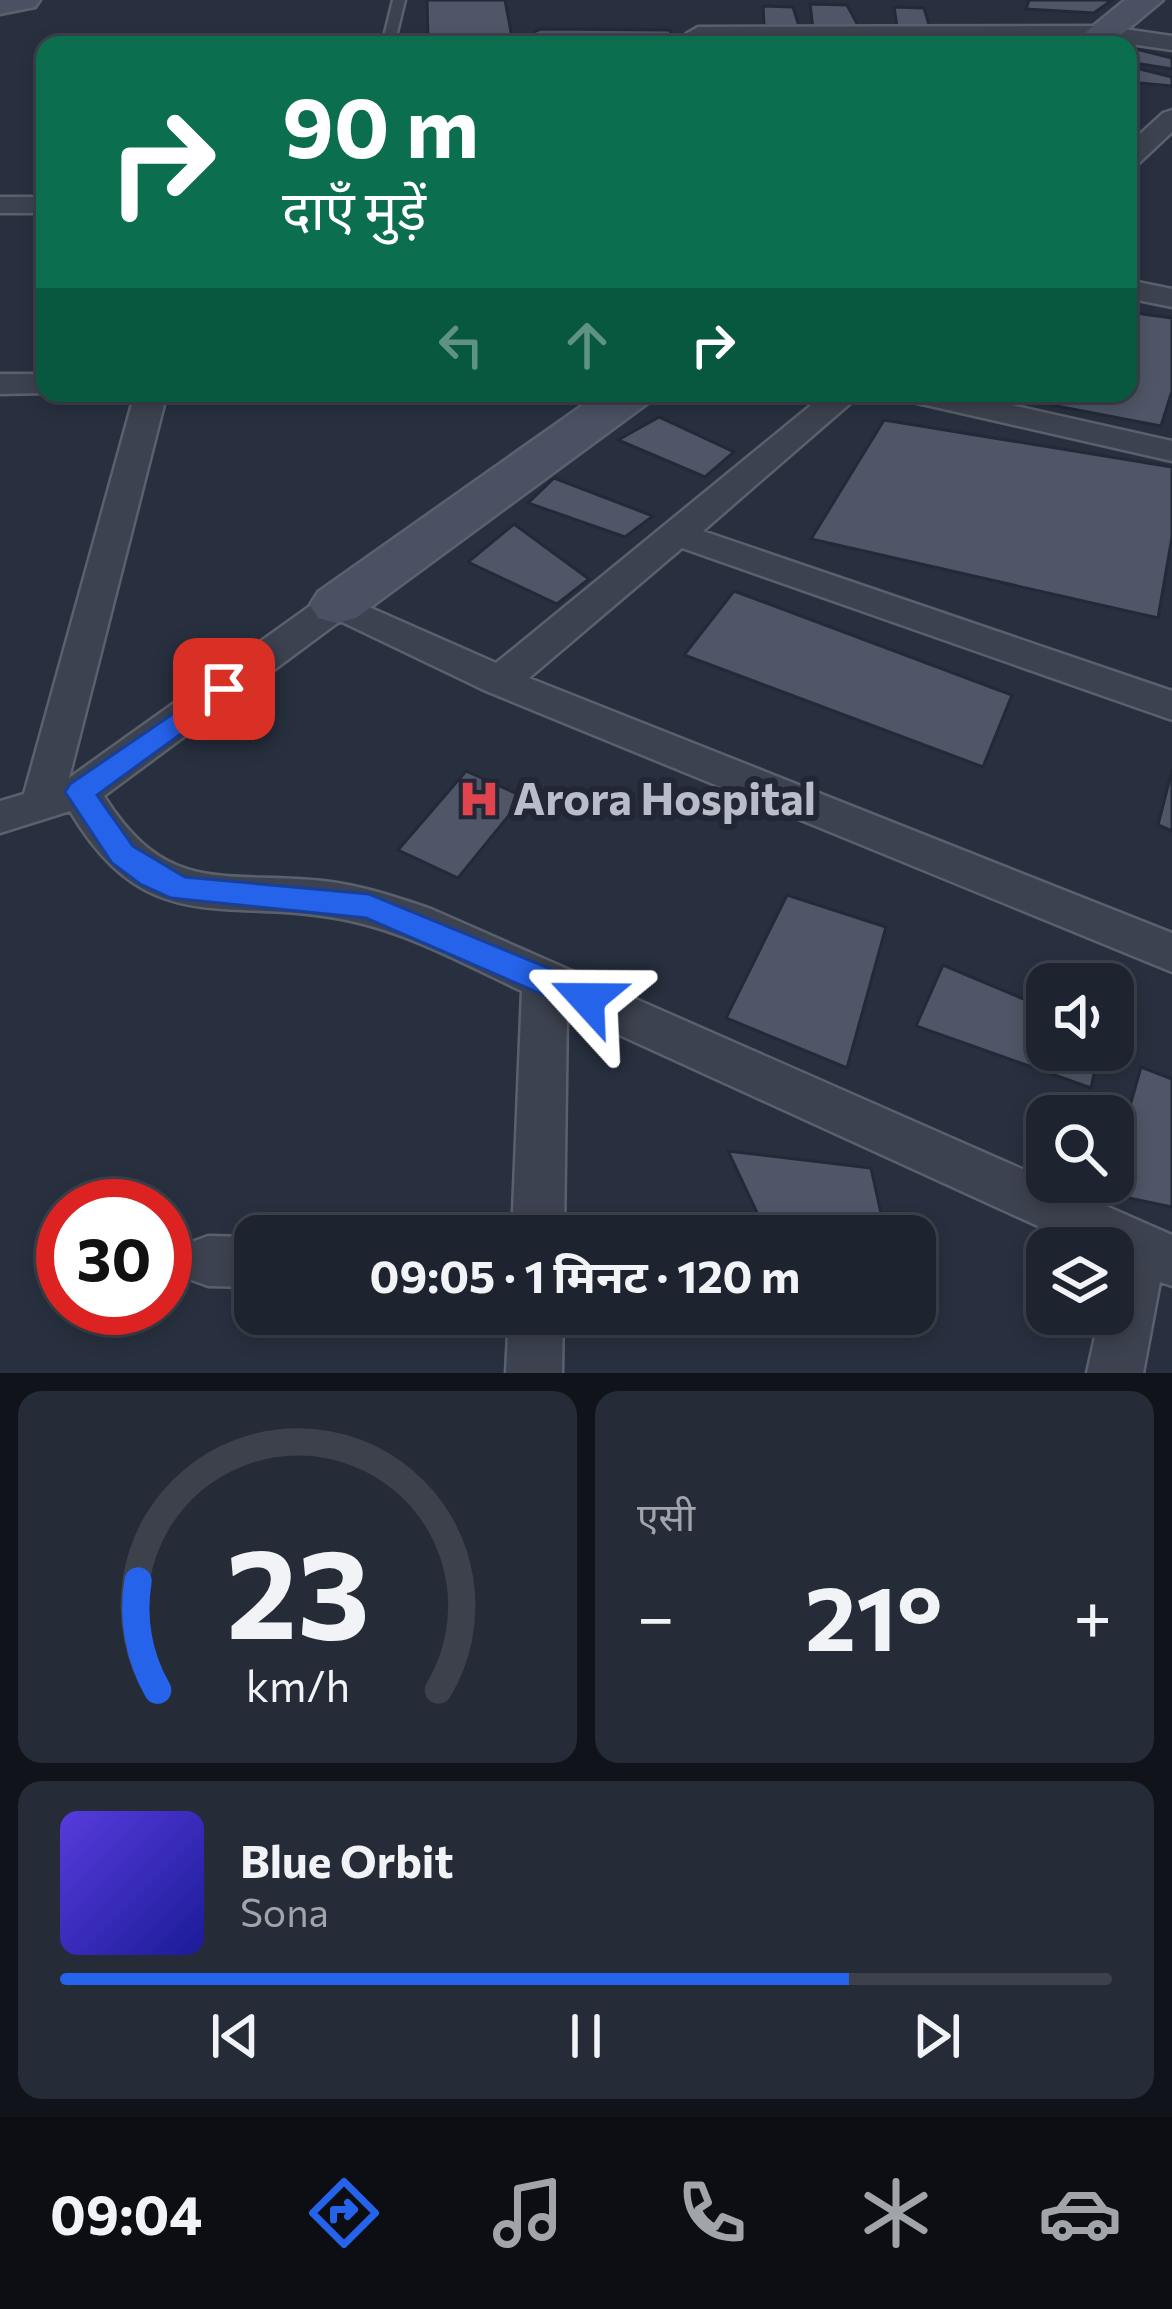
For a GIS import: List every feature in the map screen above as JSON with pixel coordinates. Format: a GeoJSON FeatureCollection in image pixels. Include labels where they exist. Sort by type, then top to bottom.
{"type":"FeatureCollection","features":[{"type":"Feature","properties":{"kind":"street"},"geometry":{"type":"LineString","coordinates":[[0,4],[22,0]]}},
{"type":"Feature","properties":{"kind":"street"},"geometry":{"type":"LineString","coordinates":[[1099,36],[1147,0]]}},
{"type":"Feature","properties":{"kind":"street"},"geometry":{"type":"LineString","coordinates":[[697,32],[924,36]]}},
{"type":"Feature","properties":{"kind":"street"},"geometry":{"type":"LineString","coordinates":[[1137,41],[1172,43]]}},
{"type":"Feature","properties":{"kind":"street"},"geometry":{"type":"LineString","coordinates":[[1137,150],[1172,118]]}},
{"type":"Feature","properties":{"kind":"street"},"geometry":{"type":"LineString","coordinates":[[1137,155],[1172,158]]}},
{"type":"Feature","properties":{"kind":"street"},"geometry":{"type":"LineString","coordinates":[[0,205],[36,205]]}},
{"type":"Feature","properties":{"kind":"street"},"geometry":{"type":"LineString","coordinates":[[1137,291],[1172,298]]}},
{"type":"Feature","properties":{"kind":"street"},"geometry":{"type":"LineString","coordinates":[[0,384],[36,384]]}},
{"type":"Feature","properties":{"kind":"street"},"geometry":{"type":"LineString","coordinates":[[61,800],[149,402]]}},
{"type":"Feature","properties":{"kind":"street"},"geometry":{"type":"LineString","coordinates":[[0,817],[61,800],[619,402]]}},
{"type":"Feature","properties":{"kind":"street"},"geometry":{"type":"LineString","coordinates":[[500,681],[835,402]]}},
{"type":"Feature","properties":{"kind":"street"},"geometry":{"type":"LineString","coordinates":[[955,402],[1172,451]]}},
{"type":"Feature","properties":{"kind":"street"},"geometry":{"type":"LineString","coordinates":[[679,535],[1172,706]]}},
{"type":"Feature","properties":{"kind":"street"},"geometry":{"type":"LineString","coordinates":[[338,605],[500,681],[1172,953]]}},
{"type":"Feature","properties":{"kind":"street"},"geometry":{"type":"LineString","coordinates":[[61,800],[122,854],[182,889],[369,906],[1156,1254],[1115,1373]]}},
{"type":"Feature","properties":{"kind":"street"},"geometry":{"type":"LineString","coordinates":[[538,1215],[544,980]]}},
{"type":"Feature","properties":{"kind":"street"},"geometry":{"type":"LineString","coordinates":[[534,1373],[535,1335]]}},
{"type":"Feature","properties":{"kind":"lane"},"geometry":{"type":"LineString","coordinates":[[390,36],[399,0]]}},
{"type":"Feature","properties":{"kind":"building"},"geometry":{"type":"Polygon","coordinates":[[[427,0],[505,0],[512,36],[428,36],[427,0]]]}},
{"type":"Feature","properties":{"kind":"building"},"geometry":{"type":"Polygon","coordinates":[[[1029,0],[1112,0],[1094,13],[1026,9],[1029,0]]]}},
{"type":"Feature","properties":{"kind":"building"},"geometry":{"type":"Polygon","coordinates":[[[810,4],[847,5],[860,29],[813,29],[810,4]]]}},
{"type":"Feature","properties":{"kind":"building"},"geometry":{"type":"Polygon","coordinates":[[[763,6],[793,7],[799,26],[764,26],[763,6]]]}},
{"type":"Feature","properties":{"kind":"building"},"geometry":{"type":"Polygon","coordinates":[[[894,7],[924,8],[930,28],[897,27],[894,7]]]}},
{"type":"Feature","properties":{"kind":"building"},"geometry":{"type":"Polygon","coordinates":[[[670,30],[671,36],[534,36],[535,31],[670,30]]]}},
{"type":"Feature","properties":{"kind":"building"},"geometry":{"type":"Polygon","coordinates":[[[1137,49],[1172,58],[1172,69],[1137,63],[1137,49]]]}},
{"type":"Feature","properties":{"kind":"building"},"geometry":{"type":"Polygon","coordinates":[[[1137,68],[1172,77],[1172,86],[1137,83],[1137,68]]]}},
{"type":"Feature","properties":{"kind":"building"},"geometry":{"type":"Polygon","coordinates":[[[1137,313],[1172,318],[1172,391],[1161,426],[1035,402],[1137,402],[1137,313]]]}},
{"type":"Feature","properties":{"kind":"building"},"geometry":{"type":"Polygon","coordinates":[[[659,417],[734,452],[705,477],[618,440],[659,417]]]}},
{"type":"Feature","properties":{"kind":"building"},"geometry":{"type":"Polygon","coordinates":[[[884,420],[1172,467],[1172,537],[1158,618],[811,539],[884,420]]]}},
{"type":"Feature","properties":{"kind":"building"},"geometry":{"type":"Polygon","coordinates":[[[554,478],[653,516],[625,537],[528,503],[554,478]]]}},
{"type":"Feature","properties":{"kind":"building"},"geometry":{"type":"Polygon","coordinates":[[[514,524],[589,579],[557,604],[468,562],[514,524]]]}},
{"type":"Feature","properties":{"kind":"building"},"geometry":{"type":"Polygon","coordinates":[[[734,591],[1012,695],[983,767],[684,655],[734,591]]]}},
{"type":"Feature","properties":{"kind":"building"},"geometry":{"type":"Polygon","coordinates":[[[1172,770],[1172,831],[1158,825],[1172,770]]]}},
{"type":"Feature","properties":{"kind":"building"},"geometry":{"type":"Polygon","coordinates":[[[466,771],[524,797],[458,878],[398,850],[466,771]]]}},
{"type":"Feature","properties":{"kind":"building"},"geometry":{"type":"Polygon","coordinates":[[[787,895],[886,927],[847,1068],[726,1018],[787,895]]]}},
{"type":"Feature","properties":{"kind":"building"},"geometry":{"type":"Polygon","coordinates":[[[943,965],[1026,1000],[1026,1065],[916,1026],[943,965]]]}},
{"type":"Feature","properties":{"kind":"building"},"geometry":{"type":"Polygon","coordinates":[[[1141,1067],[1172,1079],[1172,1207],[1134,1199],[1133,1095],[1141,1067]]]}},
{"type":"Feature","properties":{"kind":"building"},"geometry":{"type":"Polygon","coordinates":[[[1043,1071],[1095,1071],[1091,1088],[1043,1071]]]}},
{"type":"Feature","properties":{"kind":"building"},"geometry":{"type":"Polygon","coordinates":[[[728,1151],[871,1168],[881,1215],[758,1215],[728,1151]]]}},
{"type":"Feature","properties":{"kind":"place","name":"Arora Hospital"},"geometry":{"type":"Point","coordinates":[479,799]}},
{"type":"Feature","properties":{"kind":"route"},"geometry":{"type":"LineString","coordinates":[[224,689],[80,792],[122,854],[182,889],[369,906],[587,999]]}}]}
